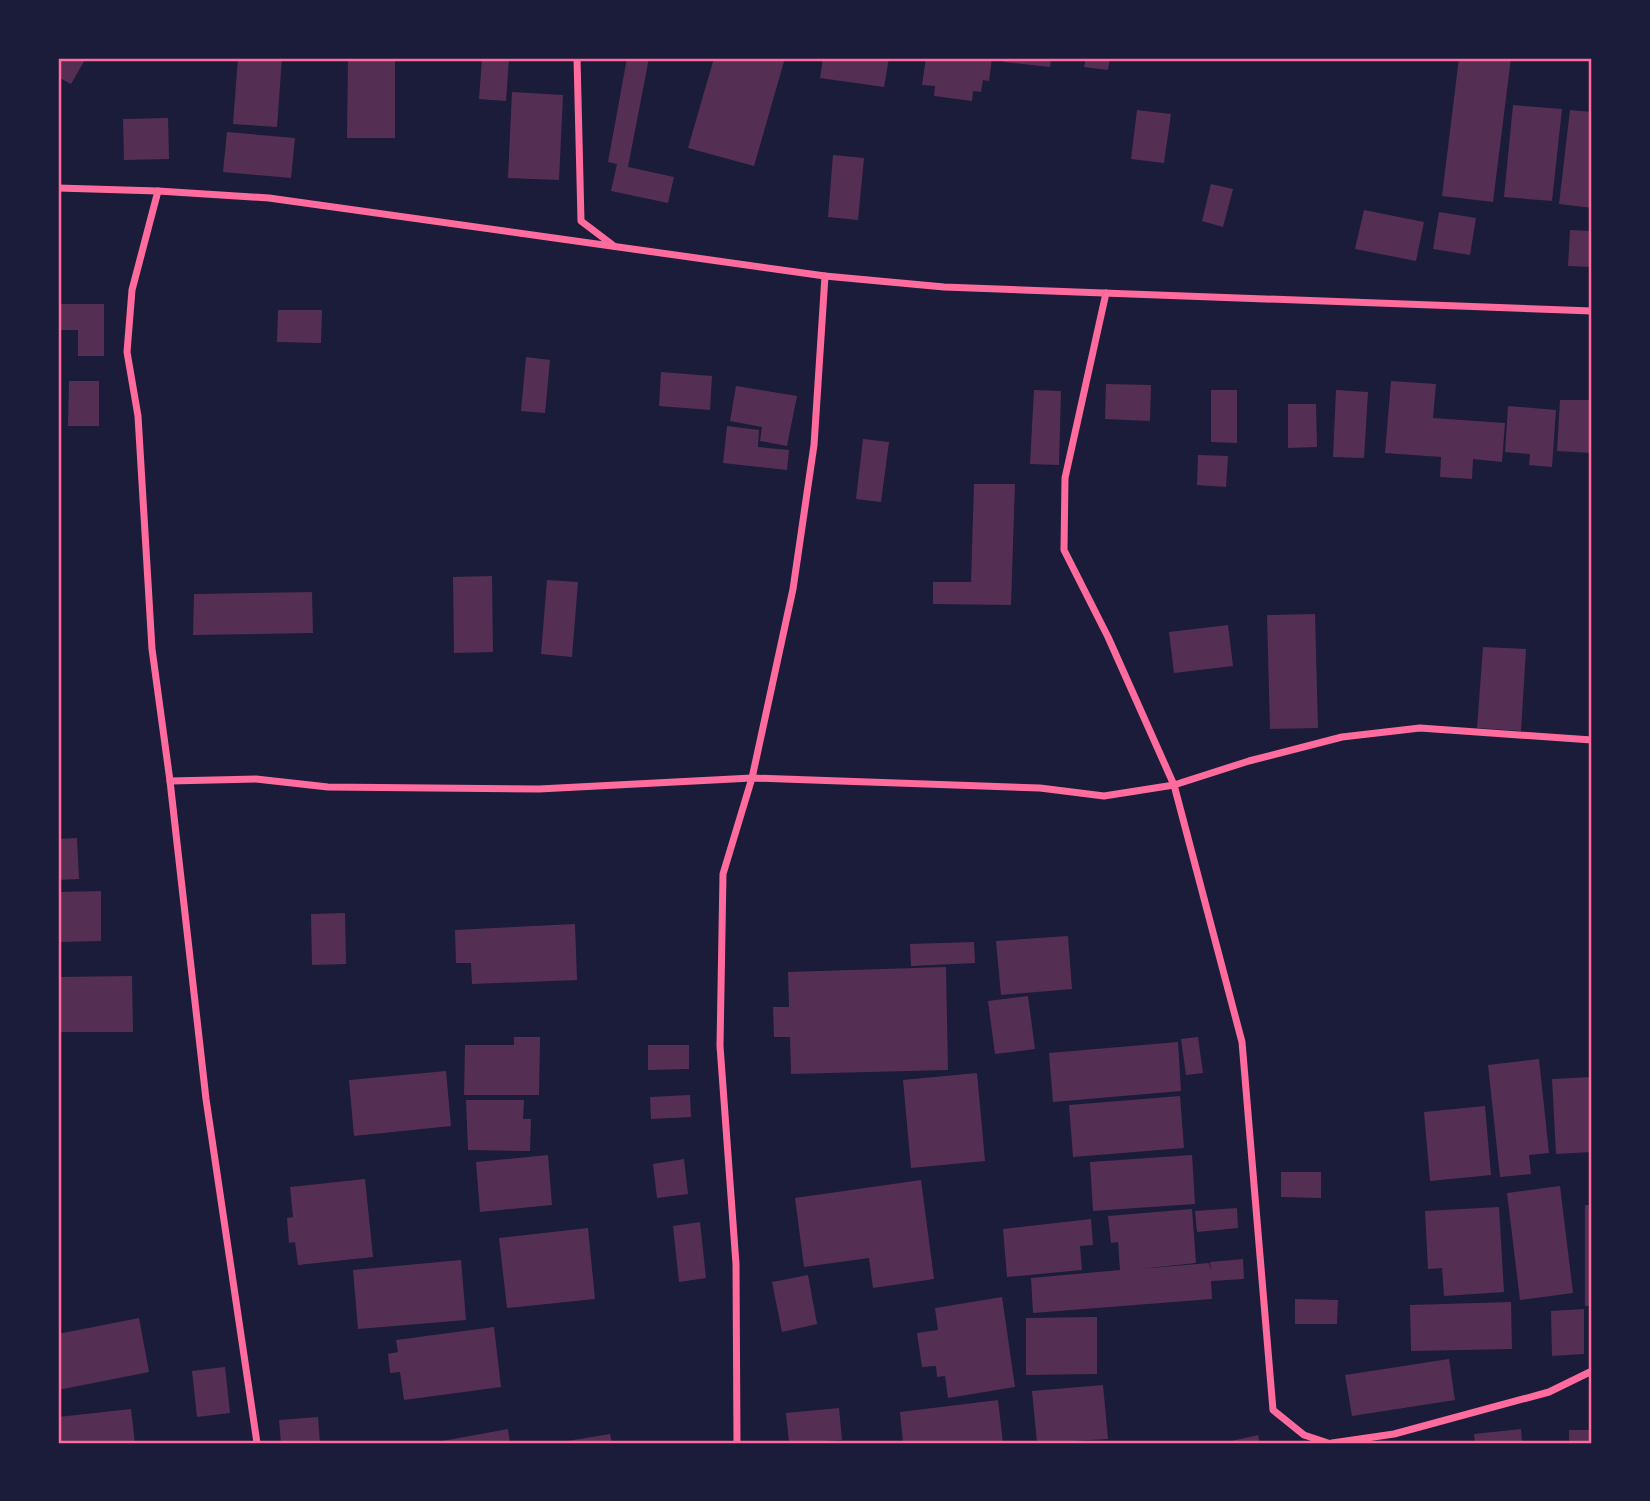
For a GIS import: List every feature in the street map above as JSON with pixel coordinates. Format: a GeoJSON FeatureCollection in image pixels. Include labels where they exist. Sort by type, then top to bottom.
{"type":"FeatureCollection","features":[{"type":"Feature","properties":{"kind":"street"},"geometry":{"type":"LineString","coordinates":[[578,58],[581,221],[614,247]]}},
{"type":"Feature","properties":{"kind":"street"},"geometry":{"type":"LineString","coordinates":[[58,188],[269,198],[825,276],[944,287],[1592,311]]}},
{"type":"Feature","properties":{"kind":"street"},"geometry":{"type":"LineString","coordinates":[[158,191],[132,290],[127,352],[138,416],[152,649],[170,781],[206,1099],[257,1443]]}},
{"type":"Feature","properties":{"kind":"street"},"geometry":{"type":"LineString","coordinates":[[737,1443],[736,1264],[720,1046],[723,874],[752,778],[793,589],[814,445],[825,276]]}},
{"type":"Feature","properties":{"kind":"street"},"geometry":{"type":"LineString","coordinates":[[1105,293],[1065,478],[1065,550],[1108,637],[1174,785],[1242,1042],[1273,1410],[1304,1435],[1330,1443],[1394,1434],[1549,1392],[1592,1371]]}},
{"type":"Feature","properties":{"kind":"street"},"geometry":{"type":"LineString","coordinates":[[170,781],[256,779],[328,787],[539,789],[752,778],[1040,788],[1104,796],[1174,785],[1249,761],[1342,737],[1420,728],[1592,740]]}},
{"type":"Feature","properties":{"kind":"building"},"geometry":{"type":"Polygon","coordinates":[[[58,58],[86,58],[71,84],[58,77],[58,58]]]}},
{"type":"Feature","properties":{"kind":"building"},"geometry":{"type":"Polygon","coordinates":[[[238,58],[282,58],[277,127],[233,124],[238,58]]]}},
{"type":"Feature","properties":{"kind":"building"},"geometry":{"type":"Polygon","coordinates":[[[348,58],[395,58],[395,138],[347,138],[348,58]]]}},
{"type":"Feature","properties":{"kind":"building"},"geometry":{"type":"Polygon","coordinates":[[[482,58],[509,58],[506,101],[479,99],[482,58]]]}},
{"type":"Feature","properties":{"kind":"building"},"geometry":{"type":"Polygon","coordinates":[[[627,58],[649,58],[628,167],[674,177],[668,203],[611,191],[617,164],[608,162],[627,58]]]}},
{"type":"Feature","properties":{"kind":"building"},"geometry":{"type":"Polygon","coordinates":[[[714,58],[785,58],[754,166],[688,148],[714,58]]]}},
{"type":"Feature","properties":{"kind":"building"},"geometry":{"type":"Polygon","coordinates":[[[823,58],[889,58],[884,87],[820,78],[823,58]]]}},
{"type":"Feature","properties":{"kind":"building"},"geometry":{"type":"Polygon","coordinates":[[[926,58],[992,58],[989,81],[983,80],[981,92],[973,91],[972,101],[934,96],[935,86],[922,85],[926,58]]]}},
{"type":"Feature","properties":{"kind":"building"},"geometry":{"type":"Polygon","coordinates":[[[1004,58],[1051,58],[1050,67],[1004,62],[1004,58]]]}},
{"type":"Feature","properties":{"kind":"building"},"geometry":{"type":"Polygon","coordinates":[[[1086,58],[1110,58],[1108,70],[1084,67],[1086,58]]]}},
{"type":"Feature","properties":{"kind":"building"},"geometry":{"type":"Polygon","coordinates":[[[1459,58],[1511,58],[1493,202],[1442,196],[1459,58]]]}},
{"type":"Feature","properties":{"kind":"building"},"geometry":{"type":"Polygon","coordinates":[[[512,92],[563,95],[559,180],[508,178],[512,92]]]}},
{"type":"Feature","properties":{"kind":"building"},"geometry":{"type":"Polygon","coordinates":[[[1513,105],[1562,109],[1552,201],[1504,197],[1513,105]]]}},
{"type":"Feature","properties":{"kind":"building"},"geometry":{"type":"Polygon","coordinates":[[[1137,110],[1171,114],[1164,163],[1131,159],[1137,110]]]}},
{"type":"Feature","properties":{"kind":"building"},"geometry":{"type":"Polygon","coordinates":[[[1570,110],[1592,112],[1592,208],[1559,204],[1570,110]]]}},
{"type":"Feature","properties":{"kind":"building"},"geometry":{"type":"Polygon","coordinates":[[[168,118],[169,159],[124,160],[123,119],[168,118]]]}},
{"type":"Feature","properties":{"kind":"building"},"geometry":{"type":"Polygon","coordinates":[[[227,132],[295,138],[291,178],[223,172],[227,132]]]}},
{"type":"Feature","properties":{"kind":"building"},"geometry":{"type":"Polygon","coordinates":[[[833,155],[864,158],[858,220],[828,217],[833,155]]]}},
{"type":"Feature","properties":{"kind":"building"},"geometry":{"type":"Polygon","coordinates":[[[1211,184],[1233,189],[1223,227],[1202,221],[1211,184]]]}},
{"type":"Feature","properties":{"kind":"building"},"geometry":{"type":"Polygon","coordinates":[[[1364,210],[1424,222],[1416,261],[1355,249],[1364,210]]]}},
{"type":"Feature","properties":{"kind":"building"},"geometry":{"type":"Polygon","coordinates":[[[1439,212],[1476,218],[1470,255],[1433,249],[1439,212]]]}},
{"type":"Feature","properties":{"kind":"building"},"geometry":{"type":"Polygon","coordinates":[[[1570,230],[1592,231],[1592,267],[1568,266],[1570,230]]]}},
{"type":"Feature","properties":{"kind":"building"},"geometry":{"type":"Polygon","coordinates":[[[58,304],[104,304],[104,356],[78,356],[78,330],[58,330],[58,304]]]}},
{"type":"Feature","properties":{"kind":"building"},"geometry":{"type":"Polygon","coordinates":[[[278,310],[322,310],[321,343],[277,342],[278,310]]]}},
{"type":"Feature","properties":{"kind":"building"},"geometry":{"type":"Polygon","coordinates":[[[526,357],[550,360],[545,413],[521,411],[526,357]]]}},
{"type":"Feature","properties":{"kind":"building"},"geometry":{"type":"Polygon","coordinates":[[[661,372],[712,376],[710,410],[659,406],[661,372]]]}},
{"type":"Feature","properties":{"kind":"building"},"geometry":{"type":"Polygon","coordinates":[[[69,381],[99,381],[99,426],[68,426],[69,381]]]}},
{"type":"Feature","properties":{"kind":"building"},"geometry":{"type":"Polygon","coordinates":[[[1391,381],[1436,384],[1433,418],[1505,423],[1502,462],[1473,459],[1472,479],[1440,477],[1441,457],[1385,453],[1391,381]]]}},
{"type":"Feature","properties":{"kind":"building"},"geometry":{"type":"Polygon","coordinates":[[[1106,384],[1151,385],[1150,421],[1105,419],[1106,384]]]}},
{"type":"Feature","properties":{"kind":"building"},"geometry":{"type":"Polygon","coordinates":[[[736,386],[797,396],[787,446],[760,441],[762,427],[730,421],[736,386]]]}},
{"type":"Feature","properties":{"kind":"building"},"geometry":{"type":"Polygon","coordinates":[[[1034,390],[1061,391],[1059,465],[1030,464],[1034,390]]]}},
{"type":"Feature","properties":{"kind":"building"},"geometry":{"type":"Polygon","coordinates":[[[1211,390],[1237,390],[1237,443],[1211,442],[1211,390]]]}},
{"type":"Feature","properties":{"kind":"building"},"geometry":{"type":"Polygon","coordinates":[[[1336,390],[1368,392],[1364,458],[1333,457],[1336,390]]]}},
{"type":"Feature","properties":{"kind":"building"},"geometry":{"type":"Polygon","coordinates":[[[1560,400],[1592,400],[1592,453],[1557,451],[1560,400]]]}},
{"type":"Feature","properties":{"kind":"building"},"geometry":{"type":"Polygon","coordinates":[[[1288,404],[1316,404],[1317,447],[1288,448],[1288,404]]]}},
{"type":"Feature","properties":{"kind":"building"},"geometry":{"type":"Polygon","coordinates":[[[1508,406],[1556,410],[1552,467],[1529,465],[1530,454],[1505,452],[1508,406]]]}},
{"type":"Feature","properties":{"kind":"building"},"geometry":{"type":"Polygon","coordinates":[[[727,426],[759,430],[758,447],[789,450],[787,470],[723,463],[727,426]]]}},
{"type":"Feature","properties":{"kind":"building"},"geometry":{"type":"Polygon","coordinates":[[[863,439],[889,442],[881,502],[856,499],[863,439]]]}},
{"type":"Feature","properties":{"kind":"building"},"geometry":{"type":"Polygon","coordinates":[[[1198,455],[1228,456],[1226,487],[1197,485],[1198,455]]]}},
{"type":"Feature","properties":{"kind":"building"},"geometry":{"type":"Polygon","coordinates":[[[974,484],[1015,484],[1011,605],[933,604],[933,582],[971,582],[974,484]]]}},
{"type":"Feature","properties":{"kind":"building"},"geometry":{"type":"Polygon","coordinates":[[[492,576],[493,652],[454,653],[453,577],[492,576]]]}},
{"type":"Feature","properties":{"kind":"building"},"geometry":{"type":"Polygon","coordinates":[[[547,580],[578,582],[572,657],[541,654],[547,580]]]}},
{"type":"Feature","properties":{"kind":"building"},"geometry":{"type":"Polygon","coordinates":[[[312,592],[313,633],[193,635],[194,594],[312,592]]]}},
{"type":"Feature","properties":{"kind":"building"},"geometry":{"type":"Polygon","coordinates":[[[1315,614],[1318,728],[1270,729],[1267,615],[1315,614]]]}},
{"type":"Feature","properties":{"kind":"building"},"geometry":{"type":"Polygon","coordinates":[[[1228,625],[1233,666],[1174,673],[1169,632],[1228,625]]]}},
{"type":"Feature","properties":{"kind":"building"},"geometry":{"type":"Polygon","coordinates":[[[1483,647],[1526,649],[1521,731],[1477,728],[1483,647]]]}},
{"type":"Feature","properties":{"kind":"building"},"geometry":{"type":"Polygon","coordinates":[[[77,838],[79,879],[58,880],[58,839],[77,838]]]}},
{"type":"Feature","properties":{"kind":"building"},"geometry":{"type":"Polygon","coordinates":[[[101,891],[101,941],[58,942],[58,892],[101,891]]]}},
{"type":"Feature","properties":{"kind":"building"},"geometry":{"type":"Polygon","coordinates":[[[345,913],[346,964],[312,965],[311,914],[345,913]]]}},
{"type":"Feature","properties":{"kind":"building"},"geometry":{"type":"Polygon","coordinates":[[[575,924],[577,980],[472,984],[471,963],[456,963],[455,930],[575,924]]]}},
{"type":"Feature","properties":{"kind":"building"},"geometry":{"type":"Polygon","coordinates":[[[1068,936],[1072,989],[1001,995],[996,941],[1068,936]]]}},
{"type":"Feature","properties":{"kind":"building"},"geometry":{"type":"Polygon","coordinates":[[[974,942],[975,963],[911,966],[910,944],[974,942]]]}},
{"type":"Feature","properties":{"kind":"building"},"geometry":{"type":"Polygon","coordinates":[[[946,967],[948,1070],[791,1074],[790,1037],[774,1037],[773,1007],[789,1007],[788,972],[946,967]]]}},
{"type":"Feature","properties":{"kind":"building"},"geometry":{"type":"Polygon","coordinates":[[[132,976],[133,1032],[58,1032],[58,977],[132,976]]]}},
{"type":"Feature","properties":{"kind":"building"},"geometry":{"type":"Polygon","coordinates":[[[1028,996],[1035,1049],[995,1054],[988,1001],[1028,996]]]}},
{"type":"Feature","properties":{"kind":"building"},"geometry":{"type":"Polygon","coordinates":[[[514,1037],[540,1037],[539,1095],[464,1095],[465,1045],[514,1045],[514,1037]]]}},
{"type":"Feature","properties":{"kind":"building"},"geometry":{"type":"Polygon","coordinates":[[[1198,1037],[1203,1073],[1186,1075],[1181,1039],[1198,1037]]]}},
{"type":"Feature","properties":{"kind":"building"},"geometry":{"type":"Polygon","coordinates":[[[1178,1042],[1181,1091],[1053,1102],[1049,1053],[1178,1042]]]}},
{"type":"Feature","properties":{"kind":"building"},"geometry":{"type":"Polygon","coordinates":[[[648,1045],[689,1045],[689,1069],[648,1070],[648,1045]]]}},
{"type":"Feature","properties":{"kind":"building"},"geometry":{"type":"Polygon","coordinates":[[[1539,1059],[1549,1153],[1529,1155],[1531,1174],[1500,1177],[1488,1065],[1539,1059]]]}},
{"type":"Feature","properties":{"kind":"building"},"geometry":{"type":"Polygon","coordinates":[[[446,1071],[451,1126],[354,1136],[349,1080],[446,1071]]]}},
{"type":"Feature","properties":{"kind":"building"},"geometry":{"type":"Polygon","coordinates":[[[977,1073],[985,1161],[911,1168],[903,1080],[977,1073]]]}},
{"type":"Feature","properties":{"kind":"building"},"geometry":{"type":"Polygon","coordinates":[[[1592,1077],[1592,1152],[1556,1154],[1552,1079],[1592,1077]]]}},
{"type":"Feature","properties":{"kind":"building"},"geometry":{"type":"Polygon","coordinates":[[[690,1095],[691,1117],[651,1119],[650,1097],[690,1095]]]}},
{"type":"Feature","properties":{"kind":"building"},"geometry":{"type":"Polygon","coordinates":[[[1180,1096],[1184,1148],[1073,1157],[1069,1105],[1180,1096]]]}},
{"type":"Feature","properties":{"kind":"building"},"geometry":{"type":"Polygon","coordinates":[[[466,1100],[524,1100],[523,1119],[531,1119],[530,1151],[468,1150],[466,1100]]]}},
{"type":"Feature","properties":{"kind":"building"},"geometry":{"type":"Polygon","coordinates":[[[1485,1106],[1491,1175],[1430,1181],[1424,1112],[1485,1106]]]}},
{"type":"Feature","properties":{"kind":"building"},"geometry":{"type":"Polygon","coordinates":[[[548,1155],[552,1205],[480,1212],[476,1162],[548,1155]]]}},
{"type":"Feature","properties":{"kind":"building"},"geometry":{"type":"Polygon","coordinates":[[[1192,1155],[1195,1204],[1093,1211],[1090,1162],[1192,1155]]]}},
{"type":"Feature","properties":{"kind":"building"},"geometry":{"type":"Polygon","coordinates":[[[684,1159],[688,1194],[657,1198],[653,1164],[684,1159]]]}},
{"type":"Feature","properties":{"kind":"building"},"geometry":{"type":"Polygon","coordinates":[[[1281,1172],[1321,1172],[1321,1198],[1281,1197],[1281,1172]]]}},
{"type":"Feature","properties":{"kind":"building"},"geometry":{"type":"Polygon","coordinates":[[[365,1179],[373,1257],[298,1265],[295,1242],[289,1243],[287,1218],[293,1217],[290,1187],[365,1179]]]}},
{"type":"Feature","properties":{"kind":"building"},"geometry":{"type":"Polygon","coordinates":[[[921,1180],[934,1279],[873,1288],[869,1258],[804,1267],[795,1198],[921,1180]]]}},
{"type":"Feature","properties":{"kind":"building"},"geometry":{"type":"Polygon","coordinates":[[[1560,1186],[1573,1293],[1520,1300],[1507,1193],[1560,1186]]]}},
{"type":"Feature","properties":{"kind":"building"},"geometry":{"type":"Polygon","coordinates":[[[1585,1205],[1592,1205],[1592,1306],[1585,1306],[1585,1205]]]}},
{"type":"Feature","properties":{"kind":"building"},"geometry":{"type":"Polygon","coordinates":[[[1499,1207],[1504,1292],[1444,1296],[1442,1268],[1428,1269],[1425,1211],[1499,1207]]]}},
{"type":"Feature","properties":{"kind":"building"},"geometry":{"type":"Polygon","coordinates":[[[1237,1208],[1238,1228],[1197,1232],[1195,1211],[1237,1208]]]}},
{"type":"Feature","properties":{"kind":"building"},"geometry":{"type":"Polygon","coordinates":[[[1192,1209],[1196,1263],[1139,1269],[1209,1263],[1211,1272],[1210,1262],[1243,1259],[1244,1279],[1211,1281],[1212,1299],[1033,1313],[1031,1278],[1120,1270],[1118,1242],[1111,1243],[1108,1216],[1192,1209]]]}},
{"type":"Feature","properties":{"kind":"building"},"geometry":{"type":"Polygon","coordinates":[[[1091,1219],[1093,1245],[1080,1246],[1082,1270],[1007,1277],[1003,1229],[1091,1219]]]}},
{"type":"Feature","properties":{"kind":"building"},"geometry":{"type":"Polygon","coordinates":[[[700,1222],[706,1278],[679,1282],[673,1226],[700,1222]]]}},
{"type":"Feature","properties":{"kind":"building"},"geometry":{"type":"Polygon","coordinates":[[[588,1228],[595,1299],[507,1308],[499,1238],[588,1228]]]}},
{"type":"Feature","properties":{"kind":"building"},"geometry":{"type":"Polygon","coordinates":[[[461,1260],[466,1320],[358,1329],[353,1270],[461,1260]]]}},
{"type":"Feature","properties":{"kind":"building"},"geometry":{"type":"Polygon","coordinates":[[[808,1275],[817,1324],[782,1332],[772,1282],[808,1275]]]}},
{"type":"Feature","properties":{"kind":"building"},"geometry":{"type":"Polygon","coordinates":[[[1002,1297],[1015,1387],[948,1398],[945,1376],[937,1377],[936,1366],[922,1367],[917,1333],[938,1330],[935,1308],[1002,1297]]]}},
{"type":"Feature","properties":{"kind":"building"},"geometry":{"type":"Polygon","coordinates":[[[1295,1299],[1338,1300],[1337,1324],[1295,1324],[1295,1299]]]}},
{"type":"Feature","properties":{"kind":"building"},"geometry":{"type":"Polygon","coordinates":[[[1511,1302],[1512,1349],[1411,1351],[1410,1305],[1511,1302]]]}},
{"type":"Feature","properties":{"kind":"building"},"geometry":{"type":"Polygon","coordinates":[[[1584,1309],[1584,1354],[1552,1356],[1551,1311],[1584,1309]]]}},
{"type":"Feature","properties":{"kind":"building"},"geometry":{"type":"Polygon","coordinates":[[[1097,1317],[1097,1374],[1026,1375],[1026,1318],[1097,1317]]]}},
{"type":"Feature","properties":{"kind":"building"},"geometry":{"type":"Polygon","coordinates":[[[139,1318],[149,1372],[58,1390],[58,1334],[139,1318]]]}},
{"type":"Feature","properties":{"kind":"building"},"geometry":{"type":"Polygon","coordinates":[[[494,1327],[501,1387],[404,1400],[400,1372],[390,1373],[388,1354],[398,1352],[396,1340],[494,1327]]]}},
{"type":"Feature","properties":{"kind":"building"},"geometry":{"type":"Polygon","coordinates":[[[1449,1359],[1455,1400],[1352,1416],[1345,1375],[1449,1359]]]}},
{"type":"Feature","properties":{"kind":"building"},"geometry":{"type":"Polygon","coordinates":[[[225,1367],[230,1413],[197,1417],[192,1371],[225,1367]]]}},
{"type":"Feature","properties":{"kind":"building"},"geometry":{"type":"Polygon","coordinates":[[[1103,1385],[1108,1439],[1037,1443],[1032,1391],[1103,1385]]]}},
{"type":"Feature","properties":{"kind":"building"},"geometry":{"type":"Polygon","coordinates":[[[998,1400],[1003,1443],[903,1443],[900,1412],[998,1400]]]}},
{"type":"Feature","properties":{"kind":"building"},"geometry":{"type":"Polygon","coordinates":[[[839,1408],[842,1440],[789,1443],[786,1413],[839,1408]]]}},
{"type":"Feature","properties":{"kind":"building"},"geometry":{"type":"Polygon","coordinates":[[[131,1409],[135,1443],[58,1443],[58,1417],[131,1409]]]}},
{"type":"Feature","properties":{"kind":"building"},"geometry":{"type":"Polygon","coordinates":[[[318,1417],[320,1443],[281,1443],[279,1420],[318,1417]]]}},
{"type":"Feature","properties":{"kind":"building"},"geometry":{"type":"Polygon","coordinates":[[[508,1429],[510,1443],[437,1442],[508,1429]]]}},
{"type":"Feature","properties":{"kind":"building"},"geometry":{"type":"Polygon","coordinates":[[[1521,1429],[1522,1443],[1475,1443],[1474,1434],[1521,1429]]]}},
{"type":"Feature","properties":{"kind":"building"},"geometry":{"type":"Polygon","coordinates":[[[1569,1430],[1592,1430],[1592,1443],[1569,1443],[1569,1430]]]}},
{"type":"Feature","properties":{"kind":"building"},"geometry":{"type":"Polygon","coordinates":[[[610,1434],[612,1443],[561,1443],[561,1442],[610,1434]]]}},
{"type":"Feature","properties":{"kind":"building"},"geometry":{"type":"Polygon","coordinates":[[[1258,1435],[1260,1443],[1227,1443],[1227,1442],[1258,1435]]]}}]}
